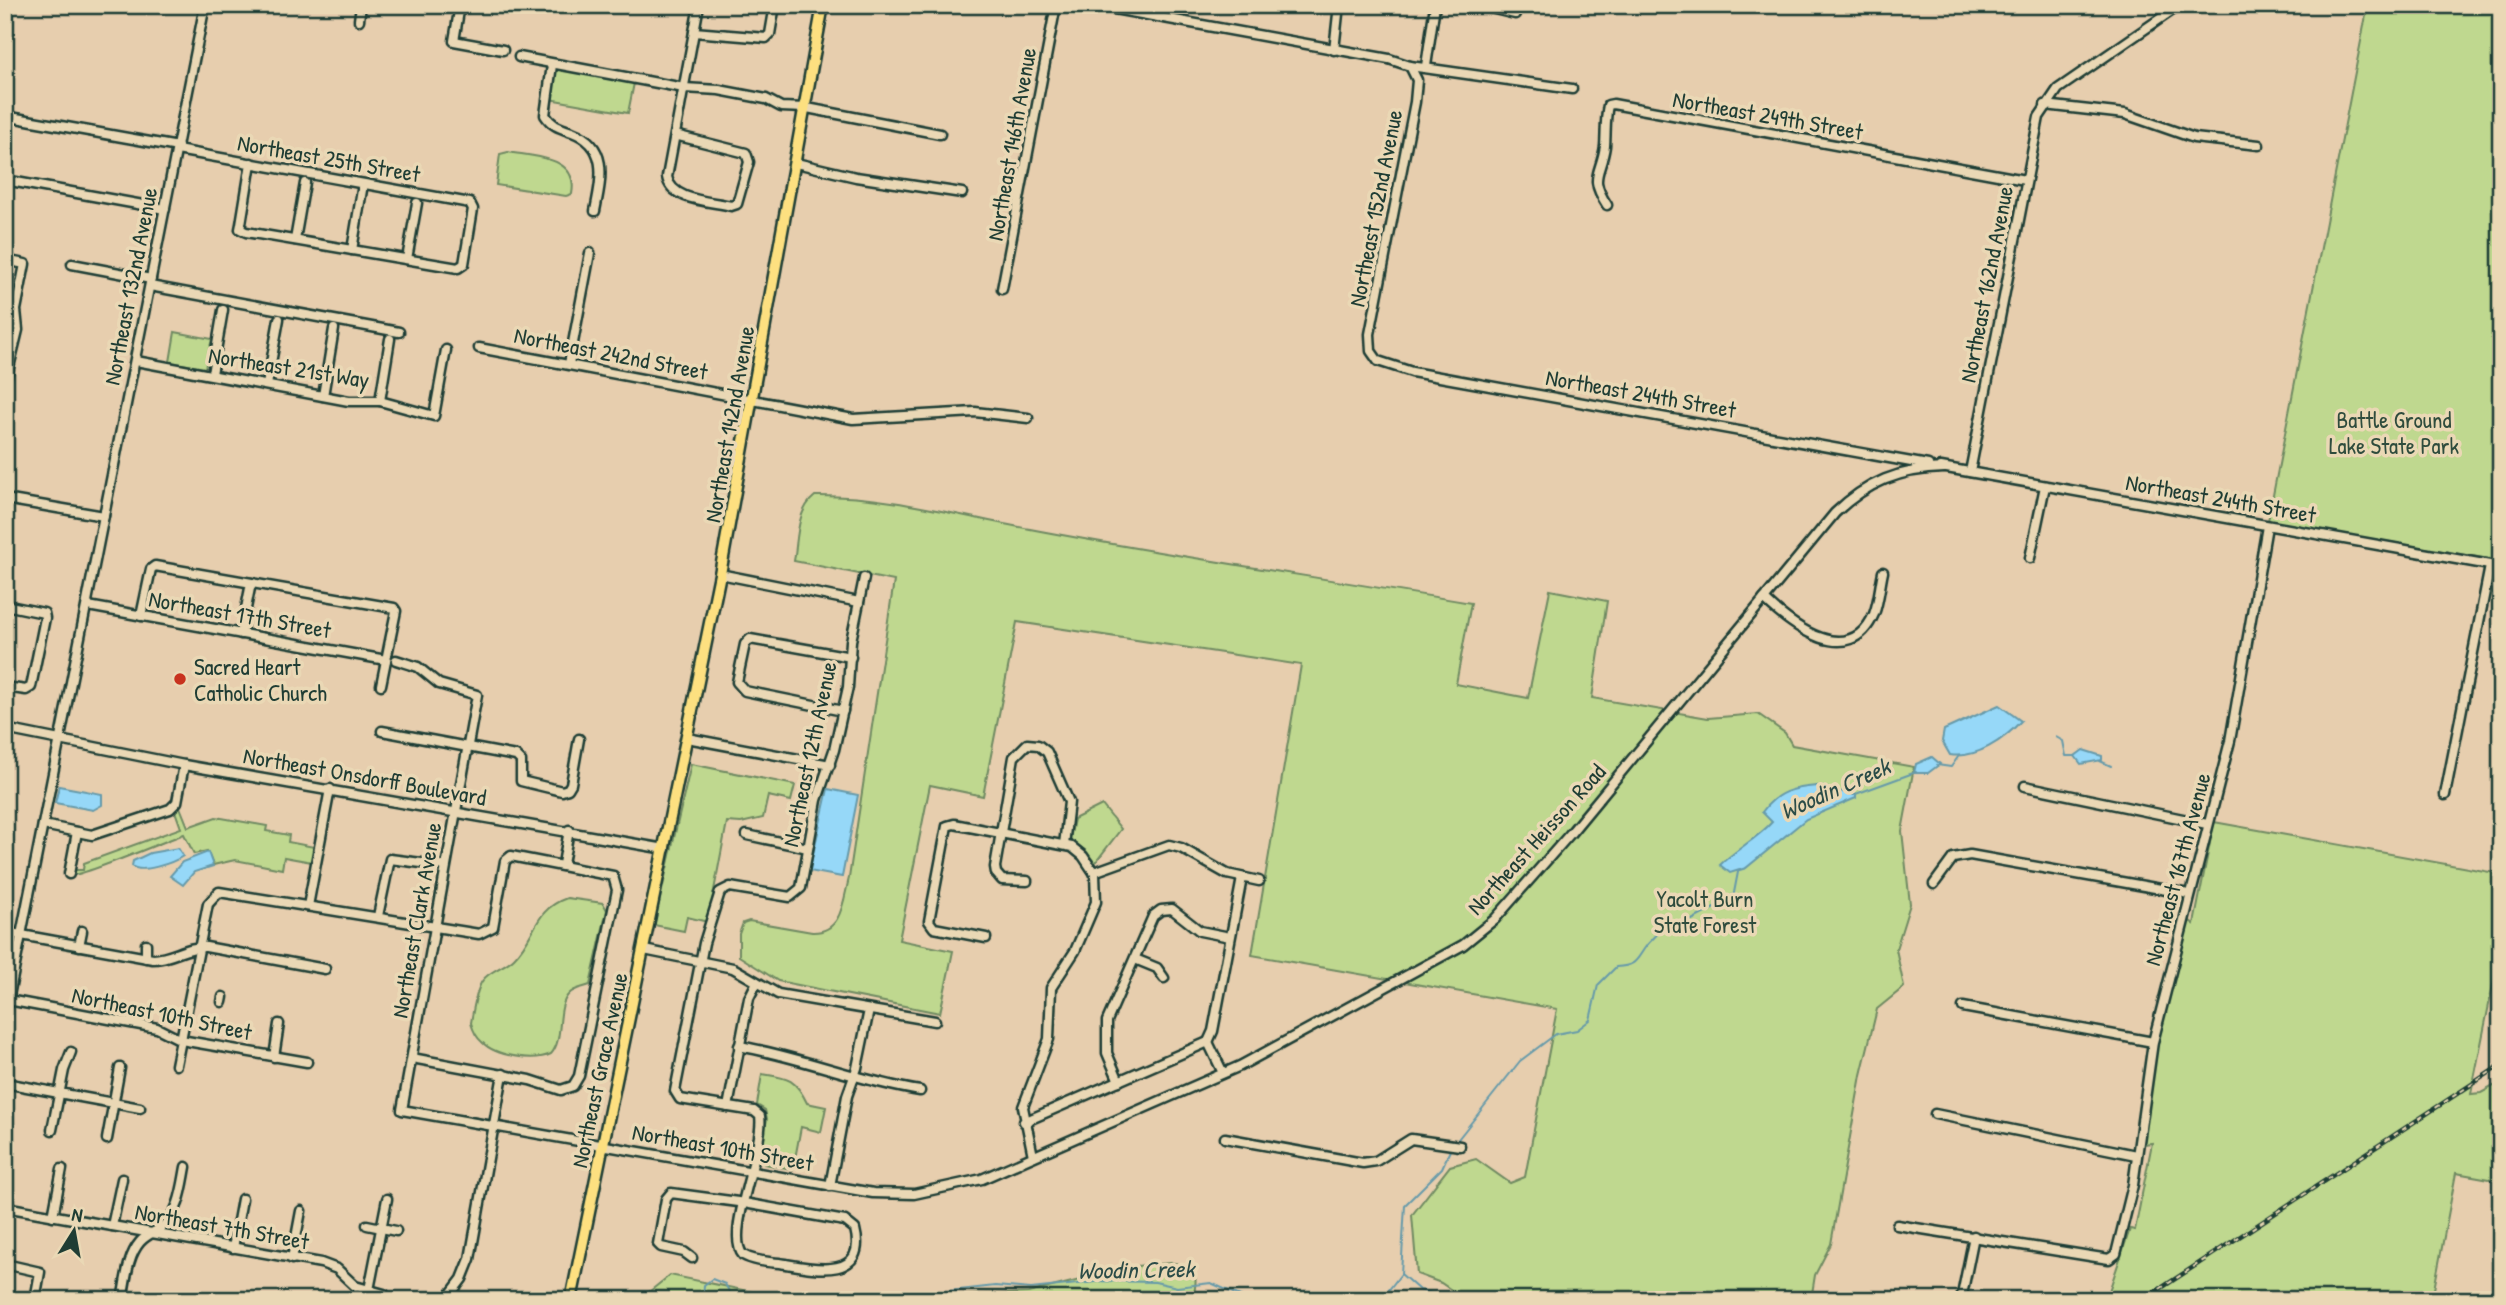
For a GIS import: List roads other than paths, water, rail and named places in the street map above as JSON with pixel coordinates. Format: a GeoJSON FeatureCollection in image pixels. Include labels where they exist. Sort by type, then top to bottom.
{"type":"FeatureCollection","features":[{"type":"Feature","properties":{"kind":"main road","name":"Northeast 142nd Avenue"},"geometry":{"type":"LineString","coordinates":[[665,849],[753,400],[823,5]]}},
{"type":"Feature","properties":{"kind":"main road","name":"Northeast Grace Avenue"},"geometry":{"type":"LineString","coordinates":[[571,1300],[665,849]]}},
{"type":"Feature","properties":{"kind":"street","name":"Northeast 132nd Avenue"},"geometry":{"type":"LineString","coordinates":[[5,1016],[205,5]]}},
{"type":"Feature","properties":{"kind":"street"},"geometry":{"type":"LineString","coordinates":[[359,20],[361,5]]}},
{"type":"Feature","properties":{"kind":"street"},"geometry":{"type":"LineString","coordinates":[[448,5],[460,6],[454,41],[503,50]]}},
{"type":"Feature","properties":{"kind":"street"},"geometry":{"type":"LineString","coordinates":[[675,135],[740,149],[748,155],[749,162],[737,204],[731,206],[679,194],[670,187],[667,177],[699,5]]}},
{"type":"Feature","properties":{"kind":"street"},"geometry":{"type":"LineString","coordinates":[[694,32],[768,37],[775,5]]}},
{"type":"Feature","properties":{"kind":"street","name":"Northeast 146th Avenue"},"geometry":{"type":"LineString","coordinates":[[1002,289],[1056,5]]}},
{"type":"Feature","properties":{"kind":"street"},"geometry":{"type":"LineString","coordinates":[[1092,5],[1389,59],[1410,66],[1426,66],[1572,89]]}},
{"type":"Feature","properties":{"kind":"street"},"geometry":{"type":"LineString","coordinates":[[1334,50],[1339,5]]}},
{"type":"Feature","properties":{"kind":"street"},"geometry":{"type":"LineString","coordinates":[[1426,66],[1435,5]]}},
{"type":"Feature","properties":{"kind":"street"},"geometry":{"type":"LineString","coordinates":[[1478,5],[1515,14]]}},
{"type":"Feature","properties":{"kind":"street"},"geometry":{"type":"LineString","coordinates":[[2045,105],[2058,89],[2180,5]]}},
{"type":"Feature","properties":{"kind":"street"},"geometry":{"type":"LineString","coordinates":[[519,57],[684,88],[719,90],[940,134]]}},
{"type":"Feature","properties":{"kind":"street"},"geometry":{"type":"LineString","coordinates":[[552,65],[545,115],[554,125],[585,138],[601,159],[603,172],[595,211]]}},
{"type":"Feature","properties":{"kind":"street","name":"Northeast 152nd Avenue"},"geometry":{"type":"LineString","coordinates":[[1374,358],[1370,334],[1418,87],[1415,73],[1410,66]]}},
{"type":"Feature","properties":{"kind":"street","name":"Northeast 249th Street"},"geometry":{"type":"LineString","coordinates":[[1607,205],[1596,184],[1595,174],[1605,147],[1608,105],[1613,104],[2025,180]]}},
{"type":"Feature","properties":{"kind":"street"},"geometry":{"type":"LineString","coordinates":[[2045,105],[2125,114],[2194,138],[2259,145]]}},
{"type":"Feature","properties":{"kind":"street","name":"Northeast 162nd Avenue"},"geometry":{"type":"LineString","coordinates":[[1970,472],[2025,180],[2039,117],[2045,105]]}},
{"type":"Feature","properties":{"kind":"street","name":"Northeast 25th Street"},"geometry":{"type":"LineString","coordinates":[[6,118],[464,202],[473,206],[464,264],[458,268],[407,259]]}},
{"type":"Feature","properties":{"kind":"street"},"geometry":{"type":"LineString","coordinates":[[251,163],[240,229],[407,259],[417,203]]}},
{"type":"Feature","properties":{"kind":"street"},"geometry":{"type":"LineString","coordinates":[[796,163],[856,177],[962,193]]}},
{"type":"Feature","properties":{"kind":"street"},"geometry":{"type":"LineString","coordinates":[[5,180],[165,209]]}},
{"type":"Feature","properties":{"kind":"street"},"geometry":{"type":"LineString","coordinates":[[295,240],[306,183]]}},
{"type":"Feature","properties":{"kind":"street"},"geometry":{"type":"LineString","coordinates":[[352,250],[363,184]]}},
{"type":"Feature","properties":{"kind":"street"},"geometry":{"type":"LineString","coordinates":[[569,364],[590,253]]}},
{"type":"Feature","properties":{"kind":"street"},"geometry":{"type":"LineString","coordinates":[[5,260],[25,264],[16,310],[18,330],[6,384]]}},
{"type":"Feature","properties":{"kind":"street"},"geometry":{"type":"LineString","coordinates":[[72,264],[399,332]]}},
{"type":"Feature","properties":{"kind":"street"},"geometry":{"type":"LineString","coordinates":[[212,374],[223,310]]}},
{"type":"Feature","properties":{"kind":"street"},"geometry":{"type":"LineString","coordinates":[[267,386],[279,319]]}},
{"type":"Feature","properties":{"kind":"street"},"geometry":{"type":"LineString","coordinates":[[323,396],[334,329]]}},
{"type":"Feature","properties":{"kind":"street"},"geometry":{"type":"LineString","coordinates":[[380,401],[390,339]]}},
{"type":"Feature","properties":{"kind":"street","name":"Northeast 242nd Street"},"geometry":{"type":"LineString","coordinates":[[479,348],[853,419],[975,412],[1028,418]]}},
{"type":"Feature","properties":{"kind":"street","name":"Northeast 21st Way"},"geometry":{"type":"LineString","coordinates":[[136,360],[349,401],[380,401],[434,416],[446,350]]}},
{"type":"Feature","properties":{"kind":"street","name":"Northeast 244th Street"},"geometry":{"type":"LineString","coordinates":[[1374,358],[1393,368],[2501,567]]}},
{"type":"Feature","properties":{"kind":"street"},"geometry":{"type":"LineString","coordinates":[[1882,456],[1890,462],[1895,474]]}},
{"type":"Feature","properties":{"kind":"street","name":"Northeast Heisson Road"},"geometry":{"type":"LineString","coordinates":[[1033,1156],[1223,1073],[1463,945],[1495,919],[1835,513],[1866,487],[1895,474],[1944,468]]}},
{"type":"Feature","properties":{"kind":"street"},"geometry":{"type":"LineString","coordinates":[[2030,558],[2045,486]]}},
{"type":"Feature","properties":{"kind":"street"},"geometry":{"type":"LineString","coordinates":[[5,499],[104,516]]}},
{"type":"Feature","properties":{"kind":"street","name":"Northeast 167th Avenue"},"geometry":{"type":"LineString","coordinates":[[1974,1236],[2109,1259],[2116,1254],[2126,1220],[2153,1042],[2230,741],[2267,526]]}},
{"type":"Feature","properties":{"kind":"street"},"geometry":{"type":"LineString","coordinates":[[2445,795],[2490,566]]}},
{"type":"Feature","properties":{"kind":"street"},"geometry":{"type":"LineString","coordinates":[[141,616],[152,567],[396,609],[391,660],[381,685]]}},
{"type":"Feature","properties":{"kind":"street"},"geometry":{"type":"LineString","coordinates":[[1764,599],[1782,616],[1822,639],[1834,642],[1845,640],[1859,635],[1868,625],[1875,612],[1883,572]]}},
{"type":"Feature","properties":{"kind":"street"},"geometry":{"type":"LineString","coordinates":[[720,574],[859,602]]}},
{"type":"Feature","properties":{"kind":"street","name":"Northeast 12th Avenue"},"geometry":{"type":"LineString","coordinates":[[701,962],[706,937],[724,888],[795,896],[801,888],[817,800],[830,765],[843,711],[864,578]]}},
{"type":"Feature","properties":{"kind":"street"},"geometry":{"type":"LineString","coordinates":[[241,634],[251,583]]}},
{"type":"Feature","properties":{"kind":"street"},"geometry":{"type":"LineString","coordinates":[[5,605],[44,613],[29,690],[5,687]]}},
{"type":"Feature","properties":{"kind":"street","name":"Northeast 17th Street"},"geometry":{"type":"LineString","coordinates":[[88,606],[410,663],[439,684],[477,695]]}},
{"type":"Feature","properties":{"kind":"street"},"geometry":{"type":"LineString","coordinates":[[843,711],[739,687],[745,644],[755,638],[851,657]]}},
{"type":"Feature","properties":{"kind":"street","name":"Northeast Clark Avenue"},"geometry":{"type":"LineString","coordinates":[[402,1110],[477,695]]}},
{"type":"Feature","properties":{"kind":"street","name":"Northeast Onsdorff Boulevard"},"geometry":{"type":"LineString","coordinates":[[5,730],[60,739],[183,768],[329,793],[455,810],[665,849]]}},
{"type":"Feature","properties":{"kind":"street"},"geometry":{"type":"LineString","coordinates":[[382,731],[521,759],[521,781],[568,789],[579,738]]}},
{"type":"Feature","properties":{"kind":"street"},"geometry":{"type":"LineString","coordinates":[[687,738],[830,765]]}},
{"type":"Feature","properties":{"kind":"street"},"geometry":{"type":"LineString","coordinates":[[1027,881],[1006,881],[996,873],[1014,757],[1023,746],[1035,744],[1046,751],[1069,802],[1064,845]]}},
{"type":"Feature","properties":{"kind":"street"},"geometry":{"type":"LineString","coordinates":[[43,825],[99,834],[170,809],[177,802],[185,774],[183,768]]}},
{"type":"Feature","properties":{"kind":"street"},"geometry":{"type":"LineString","coordinates":[[2025,786],[2207,824]]}},
{"type":"Feature","properties":{"kind":"street"},"geometry":{"type":"LineString","coordinates":[[308,905],[326,808],[330,800],[329,793]]}},
{"type":"Feature","properties":{"kind":"street"},"geometry":{"type":"LineString","coordinates":[[986,938],[934,928],[928,918],[947,826],[954,824],[1064,845],[1079,852],[1094,872],[1098,886],[1096,902],[1074,951],[1049,993],[1049,1039],[1023,1107],[1033,1156]]}},
{"type":"Feature","properties":{"kind":"street"},"geometry":{"type":"LineString","coordinates":[[563,864],[569,830]]}},
{"type":"Feature","properties":{"kind":"street"},"geometry":{"type":"LineString","coordinates":[[69,874],[77,832]]}},
{"type":"Feature","properties":{"kind":"street"},"geometry":{"type":"LineString","coordinates":[[747,835],[808,848]]}},
{"type":"Feature","properties":{"kind":"street"},"geometry":{"type":"LineString","coordinates":[[1094,872],[1161,847],[1173,846],[1227,874],[1259,881]]}},
{"type":"Feature","properties":{"kind":"street"},"geometry":{"type":"LineString","coordinates":[[1934,884],[1952,858],[1970,855],[2189,894]]}},
{"type":"Feature","properties":{"kind":"street"},"geometry":{"type":"LineString","coordinates":[[176,1065],[208,904],[219,892],[475,934],[488,932],[494,922],[509,857],[563,864],[608,873],[615,878],[618,887],[579,1076],[573,1086],[561,1090],[503,1074],[412,1058]]}},
{"type":"Feature","properties":{"kind":"street"},"geometry":{"type":"LineString","coordinates":[[378,916],[390,859],[445,866]]}},
{"type":"Feature","properties":{"kind":"street"},"geometry":{"type":"LineString","coordinates":[[1024,1122],[1208,1042],[1213,1031],[1242,878]]}},
{"type":"Feature","properties":{"kind":"street"},"geometry":{"type":"LineString","coordinates":[[1119,1080],[1107,1053],[1107,1021],[1155,914],[1169,908],[1182,914],[1200,931],[1230,937]]}},
{"type":"Feature","properties":{"kind":"street"},"geometry":{"type":"LineString","coordinates":[[79,946],[82,931]]}},
{"type":"Feature","properties":{"kind":"street"},"geometry":{"type":"LineString","coordinates":[[5,933],[146,958],[163,959],[199,947],[325,969]]}},
{"type":"Feature","properties":{"kind":"street"},"geometry":{"type":"LineString","coordinates":[[146,944],[146,958]]}},
{"type":"Feature","properties":{"kind":"street"},"geometry":{"type":"LineString","coordinates":[[644,950],[733,968],[778,994],[935,1021]]}},
{"type":"Feature","properties":{"kind":"street"},"geometry":{"type":"LineString","coordinates":[[1135,959],[1157,968],[1164,978]]}},
{"type":"Feature","properties":{"kind":"street"},"geometry":{"type":"LineString","coordinates":[[692,1258],[684,1252],[658,1244],[666,1199],[671,1193],[744,1203],[845,1221],[853,1226],[857,1238],[853,1255],[845,1264],[834,1270],[747,1258],[739,1251],[737,1240],[744,1203],[752,1171],[760,1116],[754,1111],[676,1096],[675,1089],[701,962]]}},
{"type":"Feature","properties":{"kind":"street"},"geometry":{"type":"LineString","coordinates":[[727,1107],[750,995],[757,982]]}},
{"type":"Feature","properties":{"kind":"street","name":"Northeast 10th Street"},"geometry":{"type":"LineString","coordinates":[[8,1000],[157,1028],[181,1040],[307,1062]]}},
{"type":"Feature","properties":{"kind":"street"},"geometry":{"type":"LineString","coordinates":[[1963,1007],[2153,1042]]}},
{"type":"Feature","properties":{"kind":"street"},"geometry":{"type":"LineString","coordinates":[[830,1186],[869,1010]]}},
{"type":"Feature","properties":{"kind":"street"},"geometry":{"type":"LineString","coordinates":[[274,1057],[279,1024]]}},
{"type":"Feature","properties":{"kind":"street"},"geometry":{"type":"LineString","coordinates":[[1208,1042],[1223,1073]]}},
{"type":"Feature","properties":{"kind":"street"},"geometry":{"type":"LineString","coordinates":[[739,1046],[788,1055],[815,1066],[920,1091]]}},
{"type":"Feature","properties":{"kind":"street"},"geometry":{"type":"LineString","coordinates":[[52,1130],[71,1052]]}},
{"type":"Feature","properties":{"kind":"street"},"geometry":{"type":"LineString","coordinates":[[107,1139],[120,1068]]}},
{"type":"Feature","properties":{"kind":"street"},"geometry":{"type":"LineString","coordinates":[[446,1300],[462,1279],[470,1259],[503,1074]]}},
{"type":"Feature","properties":{"kind":"street"},"geometry":{"type":"LineString","coordinates":[[5,1083],[140,1108]]}},
{"type":"Feature","properties":{"kind":"street","name":"Northeast 10th Street"},"geometry":{"type":"LineString","coordinates":[[402,1110],[893,1195],[914,1194],[982,1179],[1033,1156]]}},
{"type":"Feature","properties":{"kind":"street"},"geometry":{"type":"LineString","coordinates":[[1936,1114],[2136,1155]]}},
{"type":"Feature","properties":{"kind":"street"},"geometry":{"type":"LineString","coordinates":[[1225,1138],[1367,1163],[1411,1139],[1460,1146]]}},
{"type":"Feature","properties":{"kind":"street"},"geometry":{"type":"LineString","coordinates":[[122,1300],[133,1254],[140,1241],[166,1223],[176,1208],[186,1167]]}},
{"type":"Feature","properties":{"kind":"street"},"geometry":{"type":"LineString","coordinates":[[53,1216],[62,1169]]}},
{"type":"Feature","properties":{"kind":"street"},"geometry":{"type":"LineString","coordinates":[[112,1226],[122,1179]]}},
{"type":"Feature","properties":{"kind":"street"},"geometry":{"type":"LineString","coordinates":[[233,1248],[242,1199]]}},
{"type":"Feature","properties":{"kind":"street"},"geometry":{"type":"LineString","coordinates":[[368,1295],[387,1199]]}},
{"type":"Feature","properties":{"kind":"street","name":"Northeast 7th Street"},"geometry":{"type":"LineString","coordinates":[[5,1207],[333,1267],[368,1295],[384,1294]]}},
{"type":"Feature","properties":{"kind":"street"},"geometry":{"type":"LineString","coordinates":[[292,1259],[302,1211]]}},
{"type":"Feature","properties":{"kind":"street"},"geometry":{"type":"LineString","coordinates":[[367,1225],[396,1231]]}},
{"type":"Feature","properties":{"kind":"street"},"geometry":{"type":"LineString","coordinates":[[1897,1225],[1974,1236],[1961,1300]]}},
{"type":"Feature","properties":{"kind":"street"},"geometry":{"type":"LineString","coordinates":[[5,1264],[40,1272],[35,1300]]}},
{"type":"Feature","properties":{"kind":"water"},"geometry":{"type":"Polygon","coordinates":[[[1999,705],[2021,721],[1989,747],[1970,754],[1950,755],[1942,741],[1944,730],[1999,705]]]}},
{"type":"Feature","properties":{"kind":"water"},"geometry":{"type":"Polygon","coordinates":[[[2083,750],[2102,756],[2102,760],[2081,764],[2075,756],[2083,750]]]}},
{"type":"Feature","properties":{"kind":"water"},"geometry":{"type":"Polygon","coordinates":[[[1932,757],[1940,764],[1928,773],[1914,773],[1916,764],[1932,757]]]}},
{"type":"Feature","properties":{"kind":"water"},"geometry":{"type":"Polygon","coordinates":[[[59,786],[102,794],[102,805],[93,810],[55,803],[59,786]]]}},
{"type":"Feature","properties":{"kind":"water"},"geometry":{"type":"Polygon","coordinates":[[[1817,786],[1856,795],[1856,798],[1806,819],[1746,868],[1730,873],[1720,865],[1772,822],[1762,812],[1774,799],[1793,790],[1817,786]]]}},
{"type":"Feature","properties":{"kind":"water"},"geometry":{"type":"Polygon","coordinates":[[[828,789],[858,795],[842,877],[809,871],[828,789]]]}},
{"type":"Feature","properties":{"kind":"water"},"geometry":{"type":"Polygon","coordinates":[[[178,848],[183,856],[172,862],[142,869],[132,866],[133,861],[150,853],[178,848]]]}},
{"type":"Feature","properties":{"kind":"water"},"geometry":{"type":"Polygon","coordinates":[[[208,852],[213,866],[194,872],[183,885],[170,876],[182,862],[208,852]]]}},
{"type":"Feature","properties":{"kind":"waterway","name":"Woodin Creek"},"geometry":{"type":"LineString","coordinates":[[2056,737],[2063,741],[2066,756],[2075,756]]}},
{"type":"Feature","properties":{"kind":"waterway","name":"Woodin Creek"},"geometry":{"type":"LineString","coordinates":[[1937,765],[1951,767],[1958,757]]}},
{"type":"Feature","properties":{"kind":"waterway","name":"Woodin Creek"},"geometry":{"type":"LineString","coordinates":[[2100,761],[2111,766]]}},
{"type":"Feature","properties":{"kind":"waterway","name":"Woodin Creek"},"geometry":{"type":"LineString","coordinates":[[1853,795],[1916,772]]}},
{"type":"Feature","properties":{"kind":"waterway","name":"Woodin Creek"},"geometry":{"type":"LineString","coordinates":[[1455,1143],[1520,1061],[1556,1034],[1577,1030],[1590,1020],[1598,985],[1616,967],[1636,961],[1663,926],[1675,929],[1733,898],[1738,872]]}},
{"type":"Feature","properties":{"kind":"waterway","name":"Woodin Creek"},"geometry":{"type":"LineString","coordinates":[[1366,1300],[1388,1291],[1401,1274],[1405,1205],[1442,1168],[1451,1148]]}},
{"type":"Feature","properties":{"kind":"waterway"},"geometry":{"type":"LineString","coordinates":[[1401,1274],[1419,1290],[1462,1300]]}},
{"type":"Feature","properties":{"kind":"waterway","name":"Woodin Creek"},"geometry":{"type":"LineString","coordinates":[[703,1300],[704,1285],[712,1279],[725,1284],[734,1300]]}},
{"type":"Feature","properties":{"kind":"waterway","name":"Woodin Creek"},"geometry":{"type":"LineString","coordinates":[[940,1300],[951,1291],[995,1286],[1031,1289],[1105,1281],[1155,1282],[1177,1287],[1211,1283],[1249,1300]]}},
{"type":"Feature","properties":{"kind":"waterway","name":"Woodin Creek"},"geometry":{"type":"LineString","coordinates":[[843,1300],[870,1296],[879,1300]]}},
{"type":"Feature","properties":{"kind":"railway"},"geometry":{"type":"LineString","coordinates":[[2143,1300],[2501,1065]]}},
{"type":"Feature","properties":{"kind":"place","name":"Sacred Heart Catholic Church"},"geometry":{"type":"Point","coordinates":[180,679]}},
{"type":"Feature","properties":{"kind":"park label","name":"Battle Ground Lake State Park"},"geometry":{"type":"Point","coordinates":[2394,432]}},
{"type":"Feature","properties":{"kind":"park label","name":"Yacolt Burn State Forest"},"geometry":{"type":"Point","coordinates":[1705,911]}}]}
